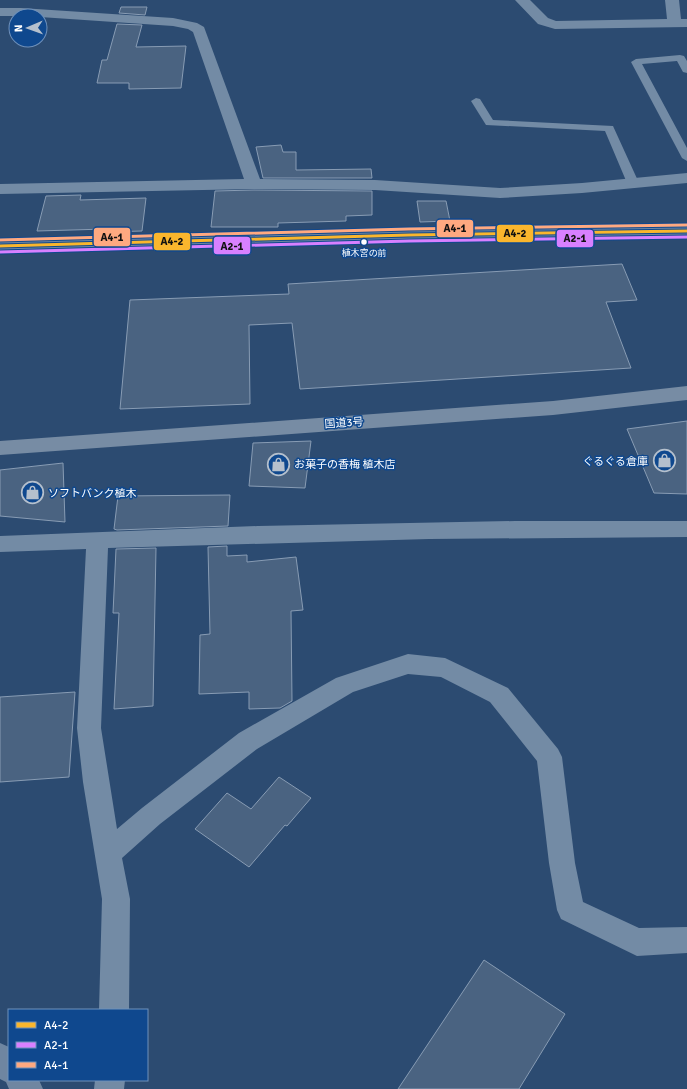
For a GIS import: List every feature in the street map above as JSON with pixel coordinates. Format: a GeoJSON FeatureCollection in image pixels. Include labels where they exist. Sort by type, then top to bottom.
{"type":"FeatureCollection","features":[{"type":"Feature","properties":{"kind":"highway","name":"国道3号"},"geometry":{"type":"LineString","coordinates":[[0,448],[553,408],[687,393]]}},
{"type":"Feature","properties":{"kind":"street"},"geometry":{"type":"LineString","coordinates":[[522,0],[542,21],[555,25],[681,24],[672,0]]}},
{"type":"Feature","properties":{"kind":"street"},"geometry":{"type":"LineString","coordinates":[[0,12],[21,12],[173,22],[192,26],[199,30],[254,184]]}},
{"type":"Feature","properties":{"kind":"street"},"geometry":{"type":"LineString","coordinates":[[0,189],[254,184],[375,185],[500,193],[687,178]]}},
{"type":"Feature","properties":{"kind":"street"},"geometry":{"type":"LineString","coordinates":[[0,246],[409,235],[687,231]]}},
{"type":"Feature","properties":{"kind":"street"},"geometry":{"type":"LineString","coordinates":[[0,544],[97,540],[562,529],[687,529]]}},
{"type":"Feature","properties":{"kind":"street"},"geometry":{"type":"LineString","coordinates":[[97,540],[89,728],[96,782],[116,899],[114,1009]]}},
{"type":"Feature","properties":{"kind":"street"},"geometry":{"type":"LineString","coordinates":[[109,854],[151,816],[248,741],[345,685],[408,664],[445,668],[499,695],[549,757],[562,863],[571,910],[637,942],[687,940]]}},
{"type":"Feature","properties":{"kind":"street"},"geometry":{"type":"LineString","coordinates":[[0,1058],[8,1067]]}},
{"type":"Feature","properties":{"kind":"street"},"geometry":{"type":"LineString","coordinates":[[21,1081],[28,1089]]}},
{"type":"Feature","properties":{"kind":"lane"},"geometry":{"type":"LineString","coordinates":[[687,70],[684,58],[636,62],[687,158]]}},
{"type":"Feature","properties":{"kind":"lane"},"geometry":{"type":"LineString","coordinates":[[476,101],[490,123],[609,128],[633,183]]}},
{"type":"Feature","properties":{"kind":"building"},"geometry":{"type":"Polygon","coordinates":[[[121,7],[147,7],[145,15],[119,13],[121,7]]]}},
{"type":"Feature","properties":{"kind":"building"},"geometry":{"type":"Polygon","coordinates":[[[117,24],[142,25],[136,47],[186,46],[181,88],[129,89],[129,83],[97,83],[102,60],[107,60],[117,24]]]}},
{"type":"Feature","properties":{"kind":"building"},"geometry":{"type":"Polygon","coordinates":[[[281,145],[283,152],[296,152],[296,170],[371,169],[372,178],[263,178],[256,147],[281,145]]]}},
{"type":"Feature","properties":{"kind":"building"},"geometry":{"type":"Polygon","coordinates":[[[215,191],[372,191],[372,215],[346,216],[346,221],[278,223],[278,227],[211,227],[215,191]]]}},
{"type":"Feature","properties":{"kind":"building"},"geometry":{"type":"Polygon","coordinates":[[[81,195],[80,200],[146,198],[142,231],[106,232],[106,229],[37,231],[46,196],[81,195]]]}},
{"type":"Feature","properties":{"kind":"building"},"geometry":{"type":"Polygon","coordinates":[[[417,201],[446,201],[450,221],[420,222],[417,201]]]}},
{"type":"Feature","properties":{"kind":"building"},"geometry":{"type":"Polygon","coordinates":[[[622,264],[637,300],[606,302],[631,368],[300,389],[292,323],[249,325],[250,404],[120,409],[130,300],[289,294],[288,284],[622,264]]]}},
{"type":"Feature","properties":{"kind":"building","name":"ぐるぐる倉庫"},"geometry":{"type":"Polygon","coordinates":[[[687,421],[687,494],[654,493],[627,429],[687,421]]]}},
{"type":"Feature","properties":{"kind":"building","name":"お菓子の香梅 植木店"},"geometry":{"type":"Polygon","coordinates":[[[311,441],[305,488],[249,486],[253,443],[311,441]]]}},
{"type":"Feature","properties":{"kind":"building","name":"ソフトバンク植木"},"geometry":{"type":"Polygon","coordinates":[[[63,463],[65,522],[0,516],[0,470],[63,463]]]}},
{"type":"Feature","properties":{"kind":"building"},"geometry":{"type":"Polygon","coordinates":[[[230,495],[228,526],[114,529],[118,496],[230,495]]]}},
{"type":"Feature","properties":{"kind":"building"},"geometry":{"type":"Polygon","coordinates":[[[227,546],[227,556],[247,555],[247,562],[296,557],[303,610],[291,611],[292,701],[280,708],[249,709],[249,692],[199,694],[200,635],[210,634],[208,547],[227,546]]]}},
{"type":"Feature","properties":{"kind":"building"},"geometry":{"type":"Polygon","coordinates":[[[156,548],[153,706],[114,709],[119,613],[113,613],[116,549],[156,548]]]}},
{"type":"Feature","properties":{"kind":"building"},"geometry":{"type":"Polygon","coordinates":[[[75,692],[69,777],[0,782],[0,697],[75,692]]]}},
{"type":"Feature","properties":{"kind":"building"},"geometry":{"type":"Polygon","coordinates":[[[279,777],[311,798],[287,826],[285,825],[249,867],[195,829],[227,793],[251,809],[279,777]]]}},
{"type":"Feature","properties":{"kind":"building"},"geometry":{"type":"Polygon","coordinates":[[[484,960],[565,1014],[519,1089],[398,1089],[484,960]]]}},
{"type":"Feature","properties":{"kind":"transit line","name":"A4-1"},"geometry":{"type":"LineString","coordinates":[[0,240],[409,229],[687,225]]}},
{"type":"Feature","properties":{"kind":"transit line","name":"A4-2"},"geometry":{"type":"LineString","coordinates":[[0,246],[409,235],[687,231]]}},
{"type":"Feature","properties":{"kind":"transit line","name":"A2-1"},"geometry":{"type":"LineString","coordinates":[[0,252],[409,241],[687,237]]}},
{"type":"Feature","properties":{"kind":"place","name":"植木宮の前"},"geometry":{"type":"Point","coordinates":[364,242]}},
{"type":"Feature","properties":{"kind":"place","name":"ぐるぐる倉庫"},"geometry":{"type":"Point","coordinates":[664,461]}},
{"type":"Feature","properties":{"kind":"place","name":"お菓子の香梅 植木店"},"geometry":{"type":"Point","coordinates":[279,464]}},
{"type":"Feature","properties":{"kind":"place","name":"ソフトバンク植木"},"geometry":{"type":"Point","coordinates":[32,493]}}]}
